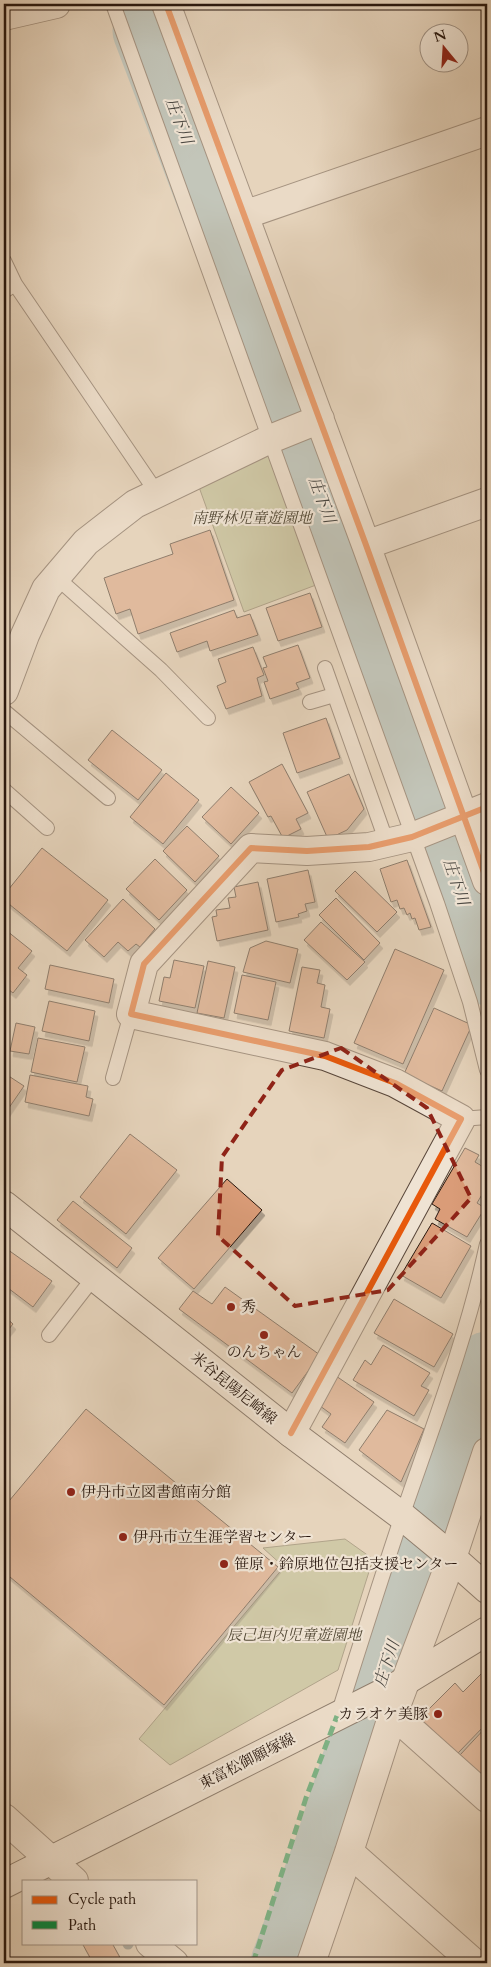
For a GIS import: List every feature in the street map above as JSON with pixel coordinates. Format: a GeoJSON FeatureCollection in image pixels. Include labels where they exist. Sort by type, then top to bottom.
{"type":"FeatureCollection","features":[{"type":"Feature","properties":{"kind":"street"},"geometry":{"type":"LineString","coordinates":[[4,16],[56,4]]}},
{"type":"Feature","properties":{"kind":"street"},"geometry":{"type":"LineString","coordinates":[[166,4],[244,215],[314,421],[366,545],[467,814],[487,882]]}},
{"type":"Feature","properties":{"kind":"street"},"geometry":{"type":"LineString","coordinates":[[244,215],[487,131]]}},
{"type":"Feature","properties":{"kind":"street"},"geometry":{"type":"LineString","coordinates":[[4,691],[25,635],[46,589],[86,542],[135,504],[314,421]]}},
{"type":"Feature","properties":{"kind":"street"},"geometry":{"type":"LineString","coordinates":[[366,545],[487,502]]}},
{"type":"Feature","properties":{"kind":"street"},"geometry":{"type":"LineString","coordinates":[[291,1433],[474,1118],[325,1056],[131,1014],[144,964],[251,848],[307,851],[369,847],[407,837],[467,814]]}},
{"type":"Feature","properties":{"kind":"street","name":"米谷昆陽尼崎線"},"geometry":{"type":"LineString","coordinates":[[4,1205],[291,1433],[406,1520],[487,1589]]}},
{"type":"Feature","properties":{"kind":"street"},"geometry":{"type":"LineString","coordinates":[[311,1963],[349,1852],[401,1683],[447,1553],[487,1452]]}},
{"type":"Feature","properties":{"kind":"street","name":"東富松御願塚線"},"geometry":{"type":"LineString","coordinates":[[4,1884],[401,1683],[487,1631]]}},
{"type":"Feature","properties":{"kind":"street"},"geometry":{"type":"LineString","coordinates":[[393,1714],[487,1798]]}},
{"type":"Feature","properties":{"kind":"street"},"geometry":{"type":"LineString","coordinates":[[4,1818],[73,1880]]}},
{"type":"Feature","properties":{"kind":"street"},"geometry":{"type":"LineString","coordinates":[[349,1852],[474,1963]]}},
{"type":"Feature","properties":{"kind":"lane"},"geometry":{"type":"LineString","coordinates":[[113,4],[274,438],[407,837],[470,1002],[487,1070]]}},
{"type":"Feature","properties":{"kind":"lane"},"geometry":{"type":"LineString","coordinates":[[4,260],[9,287],[157,493]]}},
{"type":"Feature","properties":{"kind":"lane"},"geometry":{"type":"LineString","coordinates":[[56,577],[161,670],[208,718]]}},
{"type":"Feature","properties":{"kind":"lane"},"geometry":{"type":"LineString","coordinates":[[325,668],[334,695],[407,837]]}},
{"type":"Feature","properties":{"kind":"lane"},"geometry":{"type":"LineString","coordinates":[[310,702],[334,695]]}},
{"type":"Feature","properties":{"kind":"lane"},"geometry":{"type":"LineString","coordinates":[[4,711],[108,798]]}},
{"type":"Feature","properties":{"kind":"lane"},"geometry":{"type":"LineString","coordinates":[[4,790],[47,828]]}},
{"type":"Feature","properties":{"kind":"lane"},"geometry":{"type":"LineString","coordinates":[[113,1078],[131,1014]]}},
{"type":"Feature","properties":{"kind":"lane"},"geometry":{"type":"LineString","coordinates":[[342,1713],[406,1520],[462,1340],[478,1285],[487,1244]]}},
{"type":"Feature","properties":{"kind":"lane"},"geometry":{"type":"LineString","coordinates":[[49,1335],[94,1277]]}},
{"type":"Feature","properties":{"kind":"highlighted area"},"geometry":{"type":"Polygon","coordinates":[[[341,1048],[427,1108],[471,1198],[388,1290],[295,1306],[218,1236],[222,1157],[282,1070],[341,1048]]]}},
{"type":"Feature","properties":{"kind":"green space","name":"南野林児童遊園地"},"geometry":{"type":"Polygon","coordinates":[[[270,451],[316,585],[244,612],[199,487],[270,451]]]}},
{"type":"Feature","properties":{"kind":"green space","name":"辰己垣内児童遊園地"},"geometry":{"type":"Polygon","coordinates":[[[345,1539],[373,1559],[338,1670],[170,1765],[139,1739],[284,1567],[263,1548],[345,1539]]]}},
{"type":"Feature","properties":{"kind":"building"},"geometry":{"type":"Polygon","coordinates":[[[210,530],[234,600],[138,634],[130,609],[116,614],[104,578],[173,554],[170,544],[210,530]]]}},
{"type":"Feature","properties":{"kind":"building"},"geometry":{"type":"Polygon","coordinates":[[[310,593],[322,627],[278,641],[266,608],[310,593]]]}},
{"type":"Feature","properties":{"kind":"building"},"geometry":{"type":"Polygon","coordinates":[[[234,610],[237,618],[250,614],[258,635],[210,651],[207,641],[177,652],[170,633],[234,610]]]}},
{"type":"Feature","properties":{"kind":"building"},"geometry":{"type":"Polygon","coordinates":[[[298,645],[310,678],[296,683],[299,689],[270,699],[264,682],[268,681],[263,668],[267,667],[263,657],[298,645]]]}},
{"type":"Feature","properties":{"kind":"building"},"geometry":{"type":"Polygon","coordinates":[[[253,647],[264,675],[257,678],[262,696],[226,709],[217,686],[226,682],[218,659],[253,647]]]}},
{"type":"Feature","properties":{"kind":"building"},"geometry":{"type":"Polygon","coordinates":[[[326,718],[340,758],[297,773],[283,733],[326,718]]]}},
{"type":"Feature","properties":{"kind":"building"},"geometry":{"type":"Polygon","coordinates":[[[112,730],[162,770],[138,800],[88,760],[112,730]]]}},
{"type":"Feature","properties":{"kind":"building"},"geometry":{"type":"Polygon","coordinates":[[[282,764],[308,813],[296,819],[301,829],[283,838],[271,816],[268,817],[249,782],[282,764]]]}},
{"type":"Feature","properties":{"kind":"building"},"geometry":{"type":"Polygon","coordinates":[[[166,773],[199,800],[163,844],[130,817],[166,773]]]}},
{"type":"Feature","properties":{"kind":"building"},"geometry":{"type":"Polygon","coordinates":[[[349,774],[364,809],[347,830],[328,839],[307,792],[349,774]]]}},
{"type":"Feature","properties":{"kind":"building"},"geometry":{"type":"Polygon","coordinates":[[[231,787],[259,813],[231,844],[202,817],[231,787]]]}},
{"type":"Feature","properties":{"kind":"building"},"geometry":{"type":"Polygon","coordinates":[[[187,826],[219,856],[195,882],[163,851],[187,826]]]}},
{"type":"Feature","properties":{"kind":"building"},"geometry":{"type":"Polygon","coordinates":[[[42,848],[108,900],[67,951],[4,900],[4,895],[42,848]]]}},
{"type":"Feature","properties":{"kind":"building"},"geometry":{"type":"Polygon","coordinates":[[[155,859],[187,890],[159,920],[126,889],[155,859]]]}},
{"type":"Feature","properties":{"kind":"building"},"geometry":{"type":"Polygon","coordinates":[[[407,860],[431,927],[419,930],[415,918],[412,919],[410,913],[407,915],[404,908],[400,909],[397,900],[391,902],[380,869],[407,860]]]}},
{"type":"Feature","properties":{"kind":"building"},"geometry":{"type":"Polygon","coordinates":[[[308,870],[315,902],[305,904],[307,911],[298,914],[299,917],[276,922],[267,879],[308,870]]]}},
{"type":"Feature","properties":{"kind":"building"},"geometry":{"type":"Polygon","coordinates":[[[355,871],[397,912],[377,932],[335,891],[355,871]]]}},
{"type":"Feature","properties":{"kind":"building"},"geometry":{"type":"Polygon","coordinates":[[[258,882],[268,930],[217,941],[212,917],[217,916],[216,910],[230,908],[228,898],[236,897],[234,887],[258,882]]]}},
{"type":"Feature","properties":{"kind":"building"},"geometry":{"type":"Polygon","coordinates":[[[336,898],[380,943],[364,960],[319,915],[336,898]]]}},
{"type":"Feature","properties":{"kind":"building"},"geometry":{"type":"Polygon","coordinates":[[[123,899],[155,929],[140,947],[136,944],[128,951],[118,942],[104,957],[85,940],[123,899]]]}},
{"type":"Feature","properties":{"kind":"building"},"geometry":{"type":"Polygon","coordinates":[[[321,922],[365,962],[347,980],[304,940],[321,922]]]}},
{"type":"Feature","properties":{"kind":"building"},"geometry":{"type":"Polygon","coordinates":[[[7,931],[32,951],[18,968],[27,975],[13,993],[4,986],[4,935],[7,931]]]}},
{"type":"Feature","properties":{"kind":"building"},"geometry":{"type":"Polygon","coordinates":[[[266,941],[298,949],[290,983],[243,972],[250,948],[266,941]]]}},
{"type":"Feature","properties":{"kind":"building"},"geometry":{"type":"Polygon","coordinates":[[[395,949],[444,970],[403,1064],[354,1043],[395,949]]]}},
{"type":"Feature","properties":{"kind":"building"},"geometry":{"type":"Polygon","coordinates":[[[174,960],[204,966],[195,1008],[159,1001],[164,977],[170,978],[174,960]]]}},
{"type":"Feature","properties":{"kind":"building"},"geometry":{"type":"Polygon","coordinates":[[[208,961],[235,967],[224,1018],[197,1013],[208,961]]]}},
{"type":"Feature","properties":{"kind":"building"},"geometry":{"type":"Polygon","coordinates":[[[50,965],[114,979],[109,1003],[45,989],[50,965]]]}},
{"type":"Feature","properties":{"kind":"building"},"geometry":{"type":"Polygon","coordinates":[[[302,967],[320,970],[317,983],[325,985],[321,1007],[330,1009],[324,1038],[289,1031],[302,967]]]}},
{"type":"Feature","properties":{"kind":"building"},"geometry":{"type":"Polygon","coordinates":[[[242,975],[276,982],[268,1020],[234,1013],[242,975]]]}},
{"type":"Feature","properties":{"kind":"building"},"geometry":{"type":"Polygon","coordinates":[[[49,1001],[95,1011],[89,1041],[42,1031],[49,1001]]]}},
{"type":"Feature","properties":{"kind":"building"},"geometry":{"type":"Polygon","coordinates":[[[434,1008],[472,1025],[442,1091],[404,1074],[434,1008]]]}},
{"type":"Feature","properties":{"kind":"building"},"geometry":{"type":"Polygon","coordinates":[[[16,1023],[35,1027],[29,1054],[10,1051],[16,1023]]]}},
{"type":"Feature","properties":{"kind":"building"},"geometry":{"type":"Polygon","coordinates":[[[38,1038],[85,1047],[77,1082],[31,1072],[38,1038]]]}},
{"type":"Feature","properties":{"kind":"building"},"geometry":{"type":"Polygon","coordinates":[[[4,1073],[24,1086],[4,1115],[4,1073]]]}},
{"type":"Feature","properties":{"kind":"building"},"geometry":{"type":"Polygon","coordinates":[[[30,1075],[88,1086],[86,1097],[93,1099],[89,1116],[25,1102],[30,1075]]]}},
{"type":"Feature","properties":{"kind":"building"},"geometry":{"type":"Polygon","coordinates":[[[130,1134],[177,1170],[126,1234],[80,1197],[130,1134]]]}},
{"type":"Feature","properties":{"kind":"building"},"geometry":{"type":"Polygon","coordinates":[[[465,1148],[479,1155],[475,1162],[487,1169],[487,1176],[483,1183],[487,1186],[477,1203],[485,1208],[467,1237],[435,1219],[440,1209],[432,1204],[465,1148]]]}},
{"type":"Feature","properties":{"kind":"building"},"geometry":{"type":"Polygon","coordinates":[[[227,1179],[262,1210],[194,1289],[158,1258],[227,1179]]]}},
{"type":"Feature","properties":{"kind":"building"},"geometry":{"type":"Polygon","coordinates":[[[73,1201],[132,1248],[117,1268],[57,1220],[73,1201]]]}},
{"type":"Feature","properties":{"kind":"building"},"geometry":{"type":"Polygon","coordinates":[[[432,1223],[471,1246],[441,1298],[401,1275],[432,1223]]]}},
{"type":"Feature","properties":{"kind":"building"},"geometry":{"type":"Polygon","coordinates":[[[4,1247],[52,1281],[33,1307],[4,1285],[4,1247]]]}},
{"type":"Feature","properties":{"kind":"building"},"geometry":{"type":"Polygon","coordinates":[[[225,1287],[320,1355],[292,1393],[179,1309],[193,1291],[212,1304],[225,1287]]]}},
{"type":"Feature","properties":{"kind":"building"},"geometry":{"type":"Polygon","coordinates":[[[394,1299],[453,1334],[434,1367],[374,1333],[394,1299]]]}},
{"type":"Feature","properties":{"kind":"building"},"geometry":{"type":"Polygon","coordinates":[[[4,1316],[13,1324],[4,1335],[4,1316]]]}},
{"type":"Feature","properties":{"kind":"building"},"geometry":{"type":"Polygon","coordinates":[[[383,1345],[430,1373],[421,1386],[429,1390],[414,1416],[353,1380],[365,1360],[371,1365],[383,1345]]]}},
{"type":"Feature","properties":{"kind":"building"},"geometry":{"type":"Polygon","coordinates":[[[336,1376],[374,1402],[345,1443],[322,1427],[331,1414],[316,1403],[336,1376]]]}},
{"type":"Feature","properties":{"kind":"building","name":"伊丹市立生涯学習センター"},"geometry":{"type":"Polygon","coordinates":[[[86,1409],[278,1567],[164,1705],[4,1572],[4,1507],[86,1409]]]}},
{"type":"Feature","properties":{"kind":"building"},"geometry":{"type":"Polygon","coordinates":[[[387,1410],[424,1429],[401,1482],[359,1450],[387,1410]]]}},
{"type":"Feature","properties":{"kind":"building"},"geometry":{"type":"Polygon","coordinates":[[[484,1671],[487,1674],[487,1723],[457,1754],[420,1718],[455,1683],[463,1692],[484,1671]]]}},
{"type":"Feature","properties":{"kind":"building"},"geometry":{"type":"Polygon","coordinates":[[[487,1726],[487,1769],[482,1775],[460,1755],[487,1726]]]}},
{"type":"Feature","properties":{"kind":"building"},"geometry":{"type":"Polygon","coordinates":[[[83,1944],[113,1944],[123,1963],[93,1963],[83,1944]]]}},
{"type":"Feature","properties":{"kind":"waterway","name":"庄下川"},"geometry":{"type":"LineString","coordinates":[[145,31],[282,390],[406,735],[487,973]]}},
{"type":"Feature","properties":{"kind":"waterway","name":"庄下川"},"geometry":{"type":"LineString","coordinates":[[283,1963],[328,1844],[398,1625],[487,1364]]}},
{"type":"Feature","properties":{"kind":"marked path"},"geometry":{"type":"LineString","coordinates":[[253,1963],[306,1798],[337,1716]]}},
{"type":"Feature","properties":{"kind":"cycle path"},"geometry":{"type":"LineString","coordinates":[[166,4],[366,545],[487,881]]}},
{"type":"Feature","properties":{"kind":"cycle path"},"geometry":{"type":"LineString","coordinates":[[291,1433],[461,1119],[395,1083],[325,1056],[131,1014],[144,964],[251,848],[307,851],[369,847],[412,837],[487,807]]}},
{"type":"Feature","properties":{"kind":"place","name":"秀"},"geometry":{"type":"Point","coordinates":[231,1307]}},
{"type":"Feature","properties":{"kind":"place","name":"のんちゃん"},"geometry":{"type":"Point","coordinates":[264,1335]}},
{"type":"Feature","properties":{"kind":"place","name":"伊丹市立図書館南分館"},"geometry":{"type":"Point","coordinates":[71,1492]}},
{"type":"Feature","properties":{"kind":"place","name":"伊丹市立生涯学習センター"},"geometry":{"type":"Point","coordinates":[123,1537]}},
{"type":"Feature","properties":{"kind":"place","name":"笹原・鈴原地位包括支援センター"},"geometry":{"type":"Point","coordinates":[224,1564]}},
{"type":"Feature","properties":{"kind":"place","name":"カラオケ美豚"},"geometry":{"type":"Point","coordinates":[438,1714]}}]}
